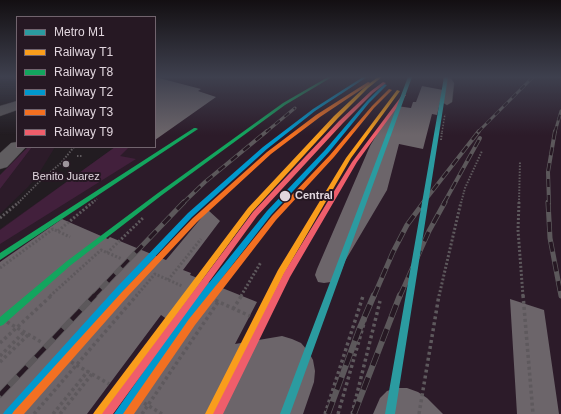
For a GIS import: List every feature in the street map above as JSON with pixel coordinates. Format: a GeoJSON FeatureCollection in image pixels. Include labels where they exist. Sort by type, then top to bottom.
{"type":"FeatureCollection","features":[{"type":"Feature","properties":{"kind":"main road"},"geometry":{"type":"LineString","coordinates":[[0,111],[16,105]]}},
{"type":"Feature","properties":{"kind":"street"},"geometry":{"type":"LineString","coordinates":[[0,163],[16,148]]}},
{"type":"Feature","properties":{"kind":"lane"},"geometry":{"type":"LineString","coordinates":[[447,102],[448,96]]}},
{"type":"Feature","properties":{"kind":"path"},"geometry":{"type":"LineString","coordinates":[[441,140],[447,102]]}},
{"type":"Feature","properties":{"kind":"path"},"geometry":{"type":"LineString","coordinates":[[0,218],[21,201],[39,182],[61,163],[73,148]]}},
{"type":"Feature","properties":{"kind":"path"},"geometry":{"type":"LineString","coordinates":[[419,414],[442,280],[465,188],[482,151]]}},
{"type":"Feature","properties":{"kind":"path"},"geometry":{"type":"LineString","coordinates":[[77,156],[83,156]]}},
{"type":"Feature","properties":{"kind":"path"},"geometry":{"type":"LineString","coordinates":[[520,161],[518,230],[533,414]]}},
{"type":"Feature","properties":{"kind":"path"},"geometry":{"type":"LineString","coordinates":[[54,174],[60,175]]}},
{"type":"Feature","properties":{"kind":"path"},"geometry":{"type":"LineString","coordinates":[[58,231],[97,199]]}},
{"type":"Feature","properties":{"kind":"path"},"geometry":{"type":"LineString","coordinates":[[107,253],[144,217]]}},
{"type":"Feature","properties":{"kind":"path"},"geometry":{"type":"LineString","coordinates":[[0,268],[53,229],[70,236]]}},
{"type":"Feature","properties":{"kind":"path"},"geometry":{"type":"LineString","coordinates":[[168,280],[201,238]]}},
{"type":"Feature","properties":{"kind":"path"},"geometry":{"type":"LineString","coordinates":[[0,343],[101,250],[122,260]]}},
{"type":"Feature","properties":{"kind":"path"},"geometry":{"type":"LineString","coordinates":[[233,309],[261,262]]}},
{"type":"Feature","properties":{"kind":"path"},"geometry":{"type":"LineString","coordinates":[[34,414],[155,274],[182,286]]}},
{"type":"Feature","properties":{"kind":"path"},"geometry":{"type":"LineString","coordinates":[[325,414],[363,296]]}},
{"type":"Feature","properties":{"kind":"path"},"geometry":{"type":"LineString","coordinates":[[210,298],[250,316]]}},
{"type":"Feature","properties":{"kind":"path"},"geometry":{"type":"LineString","coordinates":[[338,414],[371,299]]}},
{"type":"Feature","properties":{"kind":"path"},"geometry":{"type":"LineString","coordinates":[[352,414],[380,301]]}},
{"type":"Feature","properties":{"kind":"path"},"geometry":{"type":"LineString","coordinates":[[142,414],[218,302]]}},
{"type":"Feature","properties":{"kind":"path"},"geometry":{"type":"LineString","coordinates":[[7,322],[43,343]]}},
{"type":"Feature","properties":{"kind":"path"},"geometry":{"type":"LineString","coordinates":[[0,356],[26,334]]}},
{"type":"Feature","properties":{"kind":"path"},"geometry":{"type":"LineString","coordinates":[[0,362],[26,334]]}},
{"type":"Feature","properties":{"kind":"path"},"geometry":{"type":"LineString","coordinates":[[66,359],[109,384]]}},
{"type":"Feature","properties":{"kind":"path"},"geometry":{"type":"LineString","coordinates":[[53,414],[90,373]]}},
{"type":"Feature","properties":{"kind":"path"},"geometry":{"type":"LineString","coordinates":[[60,414],[90,373]]}},
{"type":"Feature","properties":{"kind":"path"},"geometry":{"type":"LineString","coordinates":[[139,400],[161,414]]}},
{"type":"Feature","properties":{"kind":"shaded area"},"geometry":{"type":"Polygon","coordinates":[[[156,96],[561,96],[561,414],[0,414],[0,229],[114,148],[156,148],[156,96]]]}},
{"type":"Feature","properties":{"kind":"shaded area"},"geometry":{"type":"Polygon","coordinates":[[[27,148],[31,148],[0,189],[0,175],[27,148]]]}},
{"type":"Feature","properties":{"kind":"shaded area"},"geometry":{"type":"Polygon","coordinates":[[[31,148],[54,148],[38,175],[28,187],[0,214],[0,189],[31,148]]]}},
{"type":"Feature","properties":{"kind":"shaded area"},"geometry":{"type":"Polygon","coordinates":[[[114,148],[128,148],[120,156],[136,159],[0,244],[0,230],[114,148]]]}},
{"type":"Feature","properties":{"kind":"building"},"geometry":{"type":"Polygon","coordinates":[[[156,96],[216,97],[156,139],[156,96]]]}},
{"type":"Feature","properties":{"kind":"building"},"geometry":{"type":"Polygon","coordinates":[[[418,96],[441,96],[437,115],[432,114],[423,149],[399,144],[387,190],[345,261],[339,277],[331,282],[318,282],[315,275],[317,269],[370,146],[389,114],[397,106],[411,108],[413,102],[416,102],[418,96]]]}},
{"type":"Feature","properties":{"kind":"building"},"geometry":{"type":"Polygon","coordinates":[[[208,210],[220,221],[183,270],[191,273],[190,275],[257,302],[235,344],[282,336],[301,343],[308,351],[313,360],[315,371],[314,382],[303,414],[130,414],[185,332],[161,315],[87,414],[0,414],[0,262],[62,219],[108,239],[110,237],[166,260],[208,210]]]}},
{"type":"Feature","properties":{"kind":"building"},"geometry":{"type":"Polygon","coordinates":[[[510,299],[544,310],[559,414],[517,414],[510,299]]]}},
{"type":"Feature","properties":{"kind":"building"},"geometry":{"type":"Polygon","coordinates":[[[396,388],[407,388],[418,392],[427,398],[443,414],[373,414],[380,398],[387,391],[396,388]]]}},
{"type":"Feature","properties":{"kind":"railway"},"geometry":{"type":"LineString","coordinates":[[479,131],[514,96]]}},
{"type":"Feature","properties":{"kind":"railway"},"geometry":{"type":"LineString","coordinates":[[266,132],[295,108]]}},
{"type":"Feature","properties":{"kind":"railway"},"geometry":{"type":"LineString","coordinates":[[555,132],[561,111]]}},
{"type":"Feature","properties":{"kind":"railway"},"geometry":{"type":"LineString","coordinates":[[183,203],[205,182],[267,131]]}},
{"type":"Feature","properties":{"kind":"railway"},"geometry":{"type":"LineString","coordinates":[[423,203],[479,131]]}},
{"type":"Feature","properties":{"kind":"railway"},"geometry":{"type":"LineString","coordinates":[[549,203],[548,172],[555,131]]}},
{"type":"Feature","properties":{"kind":"railway"},"geometry":{"type":"LineString","coordinates":[[444,203],[480,138]]}},
{"type":"Feature","properties":{"kind":"railway"},"geometry":{"type":"LineString","coordinates":[[374,296],[393,252],[407,225],[424,202]]}},
{"type":"Feature","properties":{"kind":"railway"},"geometry":{"type":"LineString","coordinates":[[400,296],[429,231],[445,202]]}},
{"type":"Feature","properties":{"kind":"railway"},"geometry":{"type":"LineString","coordinates":[[548,202],[550,238],[561,296]]}},
{"type":"Feature","properties":{"kind":"railway"},"geometry":{"type":"LineString","coordinates":[[94,296],[183,203]]}},
{"type":"Feature","properties":{"kind":"railway"},"geometry":{"type":"LineString","coordinates":[[0,395],[95,295]]}},
{"type":"Feature","properties":{"kind":"railway"},"geometry":{"type":"LineString","coordinates":[[328,414],[359,330],[374,295]]}},
{"type":"Feature","properties":{"kind":"railway"},"geometry":{"type":"LineString","coordinates":[[354,414],[400,295]]}},
{"type":"Feature","properties":{"kind":"metro line","name":"M1"},"geometry":{"type":"LineString","coordinates":[[285,414],[403,96]]}},
{"type":"Feature","properties":{"kind":"metro line","name":"M1"},"geometry":{"type":"LineString","coordinates":[[390,414],[443,96]]}},
{"type":"Feature","properties":{"kind":"rail line","name":"T8"},"geometry":{"type":"LineString","coordinates":[[0,322],[69,263],[160,194],[284,104],[297,96]]}},
{"type":"Feature","properties":{"kind":"rail line","name":"T2"},"geometry":{"type":"LineString","coordinates":[[8,414],[120,289],[190,215],[265,148],[314,110],[335,96]]}},
{"type":"Feature","properties":{"kind":"rail line","name":"T3"},"geometry":{"type":"LineString","coordinates":[[17,414],[125,294],[195,220],[269,153],[318,116],[348,96]]}},
{"type":"Feature","properties":{"kind":"rail line","name":"T1"},"geometry":{"type":"LineString","coordinates":[[98,414],[250,210],[336,117],[357,96]]}},
{"type":"Feature","properties":{"kind":"rail line","name":"T9"},"geometry":{"type":"LineString","coordinates":[[107,414],[255,214],[341,122],[368,96]]}},
{"type":"Feature","properties":{"kind":"rail line","name":"T2"},"geometry":{"type":"LineString","coordinates":[[119,414],[186,318],[269,213],[327,151],[374,96]]}},
{"type":"Feature","properties":{"kind":"rail line","name":"T3"},"geometry":{"type":"LineString","coordinates":[[128,414],[192,322],[274,218],[332,156],[384,96]]}},
{"type":"Feature","properties":{"kind":"rail line","name":"T1"},"geometry":{"type":"LineString","coordinates":[[210,414],[281,272],[349,158],[394,96]]}},
{"type":"Feature","properties":{"kind":"rail line","name":"T9"},"geometry":{"type":"LineString","coordinates":[[218,414],[287,275],[355,162],[403,96]]}},
{"type":"Feature","properties":{"kind":"rail line","name":"T8"},"geometry":{"type":"LineString","coordinates":[[0,257],[196,129]]}},
{"type":"Feature","properties":{"kind":"place","name":"Benito Juarez"},"geometry":{"type":"Point","coordinates":[66,164]}},
{"type":"Feature","properties":{"kind":"place","name":"Central"},"geometry":{"type":"Point","coordinates":[285,196]}}]}
